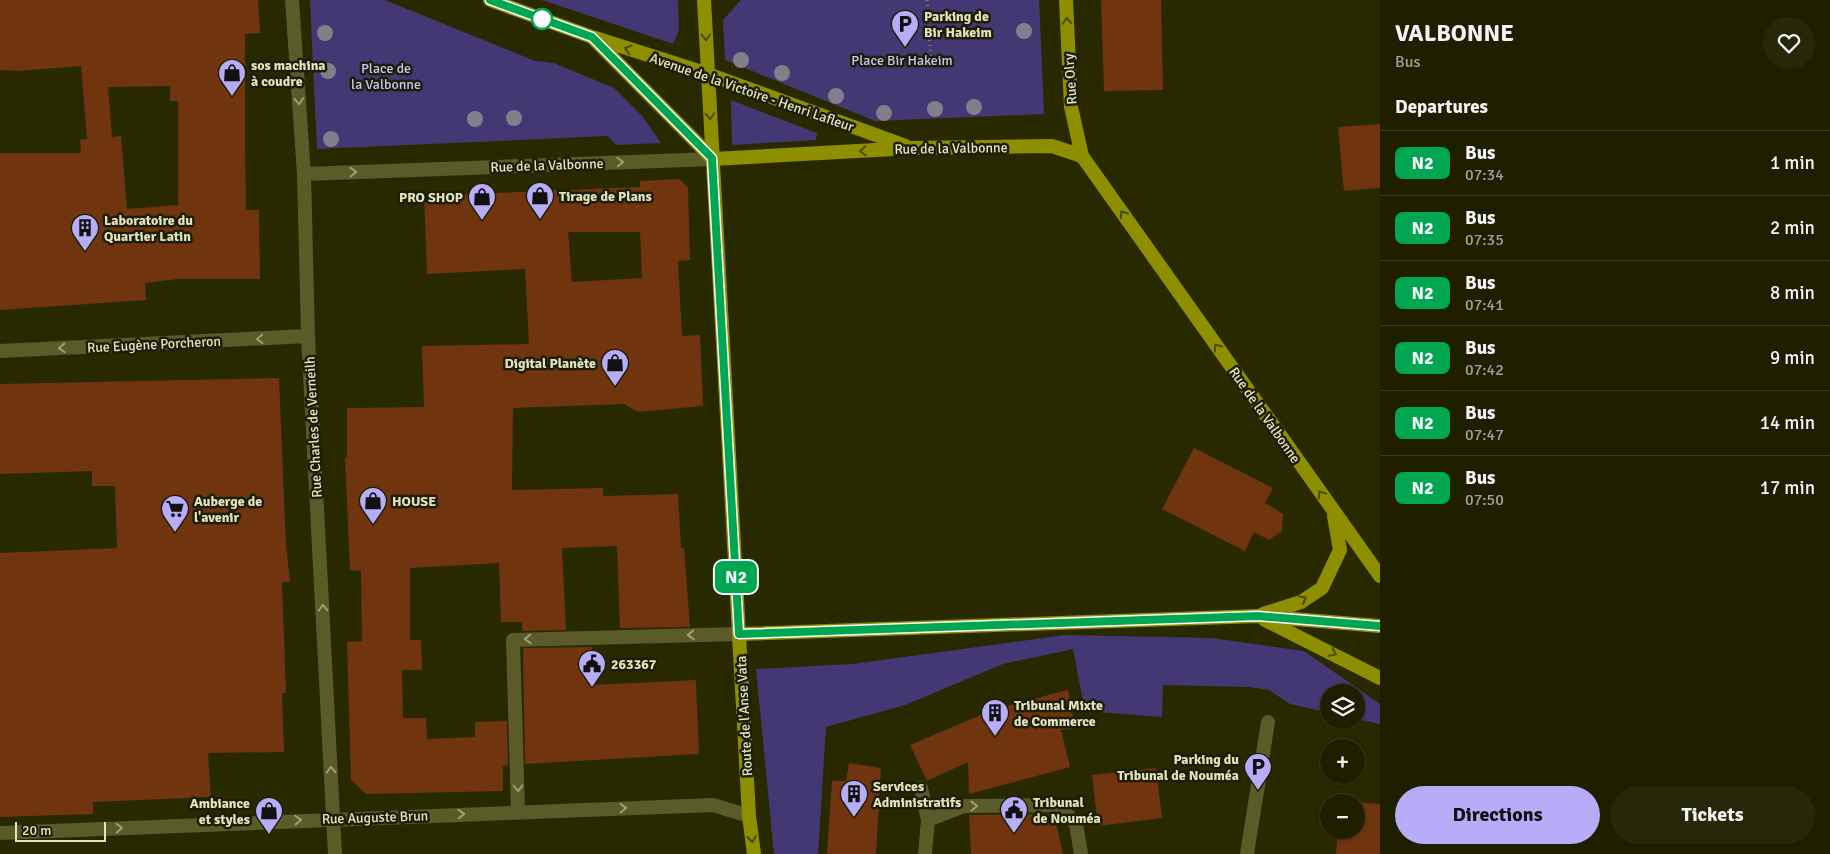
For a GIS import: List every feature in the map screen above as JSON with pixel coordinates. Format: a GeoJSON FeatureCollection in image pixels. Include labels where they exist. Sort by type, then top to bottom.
{"type":"FeatureCollection","features":[{"type":"Feature","properties":{"kind":"main road","name":"Avenue de la Victoire - Henri Lafleur"},"geometry":{"type":"LineString","coordinates":[[490,0],[592,37],[708,74],[912,148]]}},
{"type":"Feature","properties":{"kind":"main road","name":"Route de l'Anse Vata"},"geometry":{"type":"LineString","coordinates":[[704,0],[749,816],[754,854]]}},
{"type":"Feature","properties":{"kind":"main road","name":"Rue Olry"},"geometry":{"type":"LineString","coordinates":[[1066,0],[1071,107],[1082,156]]}},
{"type":"Feature","properties":{"kind":"main road","name":"Avenue de la Victoire - Henri Lafleur"},"geometry":{"type":"LineString","coordinates":[[592,37],[712,158]]}},
{"type":"Feature","properties":{"kind":"main road","name":"Rue de la Valbonne"},"geometry":{"type":"LineString","coordinates":[[712,158],[912,148],[1052,146],[1082,156],[1380,576]]}},
{"type":"Feature","properties":{"kind":"main road"},"geometry":{"type":"LineString","coordinates":[[1258,616],[1301,602],[1322,588],[1340,550],[1333,511]]}},
{"type":"Feature","properties":{"kind":"main road"},"geometry":{"type":"LineString","coordinates":[[1258,616],[1380,678]]}},
{"type":"Feature","properties":{"kind":"main road"},"geometry":{"type":"LineString","coordinates":[[739,634],[1258,616],[1380,626]]}},
{"type":"Feature","properties":{"kind":"street","name":"Rue Charles de Verneilh"},"geometry":{"type":"LineString","coordinates":[[292,0],[304,174],[308,336],[335,854]]}},
{"type":"Feature","properties":{"kind":"street","name":"Rue de la Valbonne"},"geometry":{"type":"LineString","coordinates":[[304,174],[712,158]]}},
{"type":"Feature","properties":{"kind":"street","name":"Rue Eugène Porcheron"},"geometry":{"type":"LineString","coordinates":[[0,351],[308,336]]}},
{"type":"Feature","properties":{"kind":"street"},"geometry":{"type":"LineString","coordinates":[[518,812],[514,640],[739,634]]}},
{"type":"Feature","properties":{"kind":"street"},"geometry":{"type":"LineString","coordinates":[[1247,854],[1268,722]]}},
{"type":"Feature","properties":{"kind":"street"},"geometry":{"type":"LineString","coordinates":[[921,788],[928,820],[925,854]]}},
{"type":"Feature","properties":{"kind":"street","name":"Rue Auguste Brun"},"geometry":{"type":"LineString","coordinates":[[0,833],[334,818],[714,805],[749,816]]}},
{"type":"Feature","properties":{"kind":"street"},"geometry":{"type":"LineString","coordinates":[[928,820],[964,806],[1058,805],[1076,824],[1081,854]]}},
{"type":"Feature","properties":{"kind":"path"},"geometry":{"type":"LineString","coordinates":[[927,0],[930,64]]}},
{"type":"Feature","properties":{"kind":"green space","name":"Place de la Valbonne"},"geometry":{"type":"Polygon","coordinates":[[[310,0],[385,0],[535,61],[554,63],[614,88],[643,117],[661,143],[616,145],[608,136],[317,149],[310,0]]]}},
{"type":"Feature","properties":{"kind":"green space"},"geometry":{"type":"Polygon","coordinates":[[[542,0],[678,0],[679,30],[673,44],[542,0]]]}},
{"type":"Feature","properties":{"kind":"green space","name":"Place Bir Hakeim"},"geometry":{"type":"Polygon","coordinates":[[[741,0],[1039,0],[1044,114],[875,121],[725,60],[723,20],[741,0]]]}},
{"type":"Feature","properties":{"kind":"green space"},"geometry":{"type":"Polygon","coordinates":[[[731,100],[817,133],[816,140],[732,145],[731,100]]]}},
{"type":"Feature","properties":{"kind":"green space"},"geometry":{"type":"Polygon","coordinates":[[[1065,635],[1212,638],[1304,651],[1351,684],[1320,684],[1320,711],[1290,704],[1269,690],[1250,687],[1163,685],[1162,717],[1085,711],[1073,649],[1003,664],[905,705],[826,727],[818,854],[774,854],[756,669],[852,664],[1065,635]]]}},
{"type":"Feature","properties":{"kind":"green space"},"geometry":{"type":"Polygon","coordinates":[[[1365,694],[1380,704],[1380,724],[1365,721],[1365,694]]]}},
{"type":"Feature","properties":{"kind":"building"},"geometry":{"type":"Polygon","coordinates":[[[0,0],[258,0],[260,33],[245,34],[245,144],[246,210],[259,210],[260,279],[178,279],[145,283],[146,300],[0,310],[0,153],[81,153],[80,140],[87,139],[81,66],[18,71],[0,70],[0,0]],[[170,86],[108,87],[112,137],[121,136],[127,209],[178,205],[178,101],[170,101],[170,86]]]}},
{"type":"Feature","properties":{"kind":"building"},"geometry":{"type":"Polygon","coordinates":[[[1101,0],[1161,0],[1163,90],[1104,91],[1101,0]]]}},
{"type":"Feature","properties":{"kind":"building"},"geometry":{"type":"Polygon","coordinates":[[[1380,124],[1380,188],[1344,191],[1338,127],[1380,124]]]}},
{"type":"Feature","properties":{"kind":"building"},"geometry":{"type":"Polygon","coordinates":[[[679,179],[688,187],[690,260],[678,261],[682,336],[700,335],[703,406],[638,412],[624,404],[513,408],[512,490],[603,488],[603,496],[678,494],[681,548],[684,548],[690,627],[620,628],[617,546],[562,548],[566,630],[522,631],[522,622],[501,622],[499,563],[410,568],[410,640],[421,640],[422,670],[402,670],[403,718],[426,718],[427,739],[475,737],[475,722],[507,721],[508,765],[503,766],[503,791],[366,794],[351,780],[347,642],[362,641],[361,571],[350,570],[345,457],[347,457],[347,408],[424,407],[422,346],[529,344],[525,269],[427,274],[424,196],[640,187],[640,181],[679,179]],[[568,232],[572,282],[642,278],[640,232],[568,232]]]}},
{"type":"Feature","properties":{"kind":"building"},"geometry":{"type":"Polygon","coordinates":[[[279,378],[286,545],[290,582],[282,582],[286,693],[282,693],[284,752],[208,753],[211,797],[93,802],[93,814],[0,817],[0,553],[117,548],[115,486],[92,486],[92,471],[0,474],[0,384],[279,378]]]}},
{"type":"Feature","properties":{"kind":"building"},"geometry":{"type":"Polygon","coordinates":[[[1194,448],[1273,488],[1265,503],[1283,514],[1282,531],[1269,540],[1254,532],[1245,551],[1162,509],[1194,448]]]}},
{"type":"Feature","properties":{"kind":"building"},"geometry":{"type":"Polygon","coordinates":[[[592,647],[592,685],[696,680],[699,754],[525,764],[523,648],[592,647]]]}},
{"type":"Feature","properties":{"kind":"building","name":"Tribunal Mixte de Commerce"},"geometry":{"type":"Polygon","coordinates":[[[1068,690],[1075,728],[1061,730],[1070,767],[969,794],[968,762],[927,781],[910,745],[995,709],[1068,690]]]}},
{"type":"Feature","properties":{"kind":"building","name":"Services Administratifs"},"geometry":{"type":"Polygon","coordinates":[[[849,763],[881,768],[876,854],[827,854],[832,781],[846,781],[849,763]]]}},
{"type":"Feature","properties":{"kind":"building"},"geometry":{"type":"Polygon","coordinates":[[[1156,768],[1162,818],[1098,826],[1092,775],[1156,768]]]}},
{"type":"Feature","properties":{"kind":"building"},"geometry":{"type":"Polygon","coordinates":[[[1365,803],[1380,804],[1380,854],[1336,854],[1337,839],[1365,839],[1365,803]]]}},
{"type":"Feature","properties":{"kind":"building","name":"Tribunal de Nouméa"},"geometry":{"type":"Polygon","coordinates":[[[1054,814],[1063,854],[971,854],[969,815],[1054,814]]]}},
{"type":"Feature","properties":{"kind":"bus line","name":"N2"},"geometry":{"type":"LineString","coordinates":[[490,0],[592,37],[712,158],[739,634],[1258,616],[1380,626]]}},
{"type":"Feature","properties":{"kind":"place","name":"Parking de Bir Hakeim"},"geometry":{"type":"Point","coordinates":[905,48]}},
{"type":"Feature","properties":{"kind":"place","name":"sos machina à coudre"},"geometry":{"type":"Point","coordinates":[232,97]}},
{"type":"Feature","properties":{"kind":"place","name":"Tirage de Plans"},"geometry":{"type":"Point","coordinates":[540,220]}},
{"type":"Feature","properties":{"kind":"place","name":"PRO SHOP"},"geometry":{"type":"Point","coordinates":[482,221]}},
{"type":"Feature","properties":{"kind":"place","name":"Laboratoire du Quartier Latin"},"geometry":{"type":"Point","coordinates":[85,252]}},
{"type":"Feature","properties":{"kind":"place","name":"Digital Planète"},"geometry":{"type":"Point","coordinates":[615,387]}},
{"type":"Feature","properties":{"kind":"place","name":"HOUSE"},"geometry":{"type":"Point","coordinates":[373,525]}},
{"type":"Feature","properties":{"kind":"place","name":"Auberge de l'avenir"},"geometry":{"type":"Point","coordinates":[175,533]}},
{"type":"Feature","properties":{"kind":"place","name":"263367"},"geometry":{"type":"Point","coordinates":[592,688]}},
{"type":"Feature","properties":{"kind":"place","name":"Tribunal Mixte de Commerce"},"geometry":{"type":"Point","coordinates":[995,737]}},
{"type":"Feature","properties":{"kind":"place","name":"Parking du Tribunal de Nouméa"},"geometry":{"type":"Point","coordinates":[1258,791]}},
{"type":"Feature","properties":{"kind":"place","name":"Services Administratifs"},"geometry":{"type":"Point","coordinates":[854,818]}},
{"type":"Feature","properties":{"kind":"place","name":"Tribunal de Nouméa"},"geometry":{"type":"Point","coordinates":[1014,834]}},
{"type":"Feature","properties":{"kind":"place","name":"Ambiance et styles"},"geometry":{"type":"Point","coordinates":[269,835]}}]}
